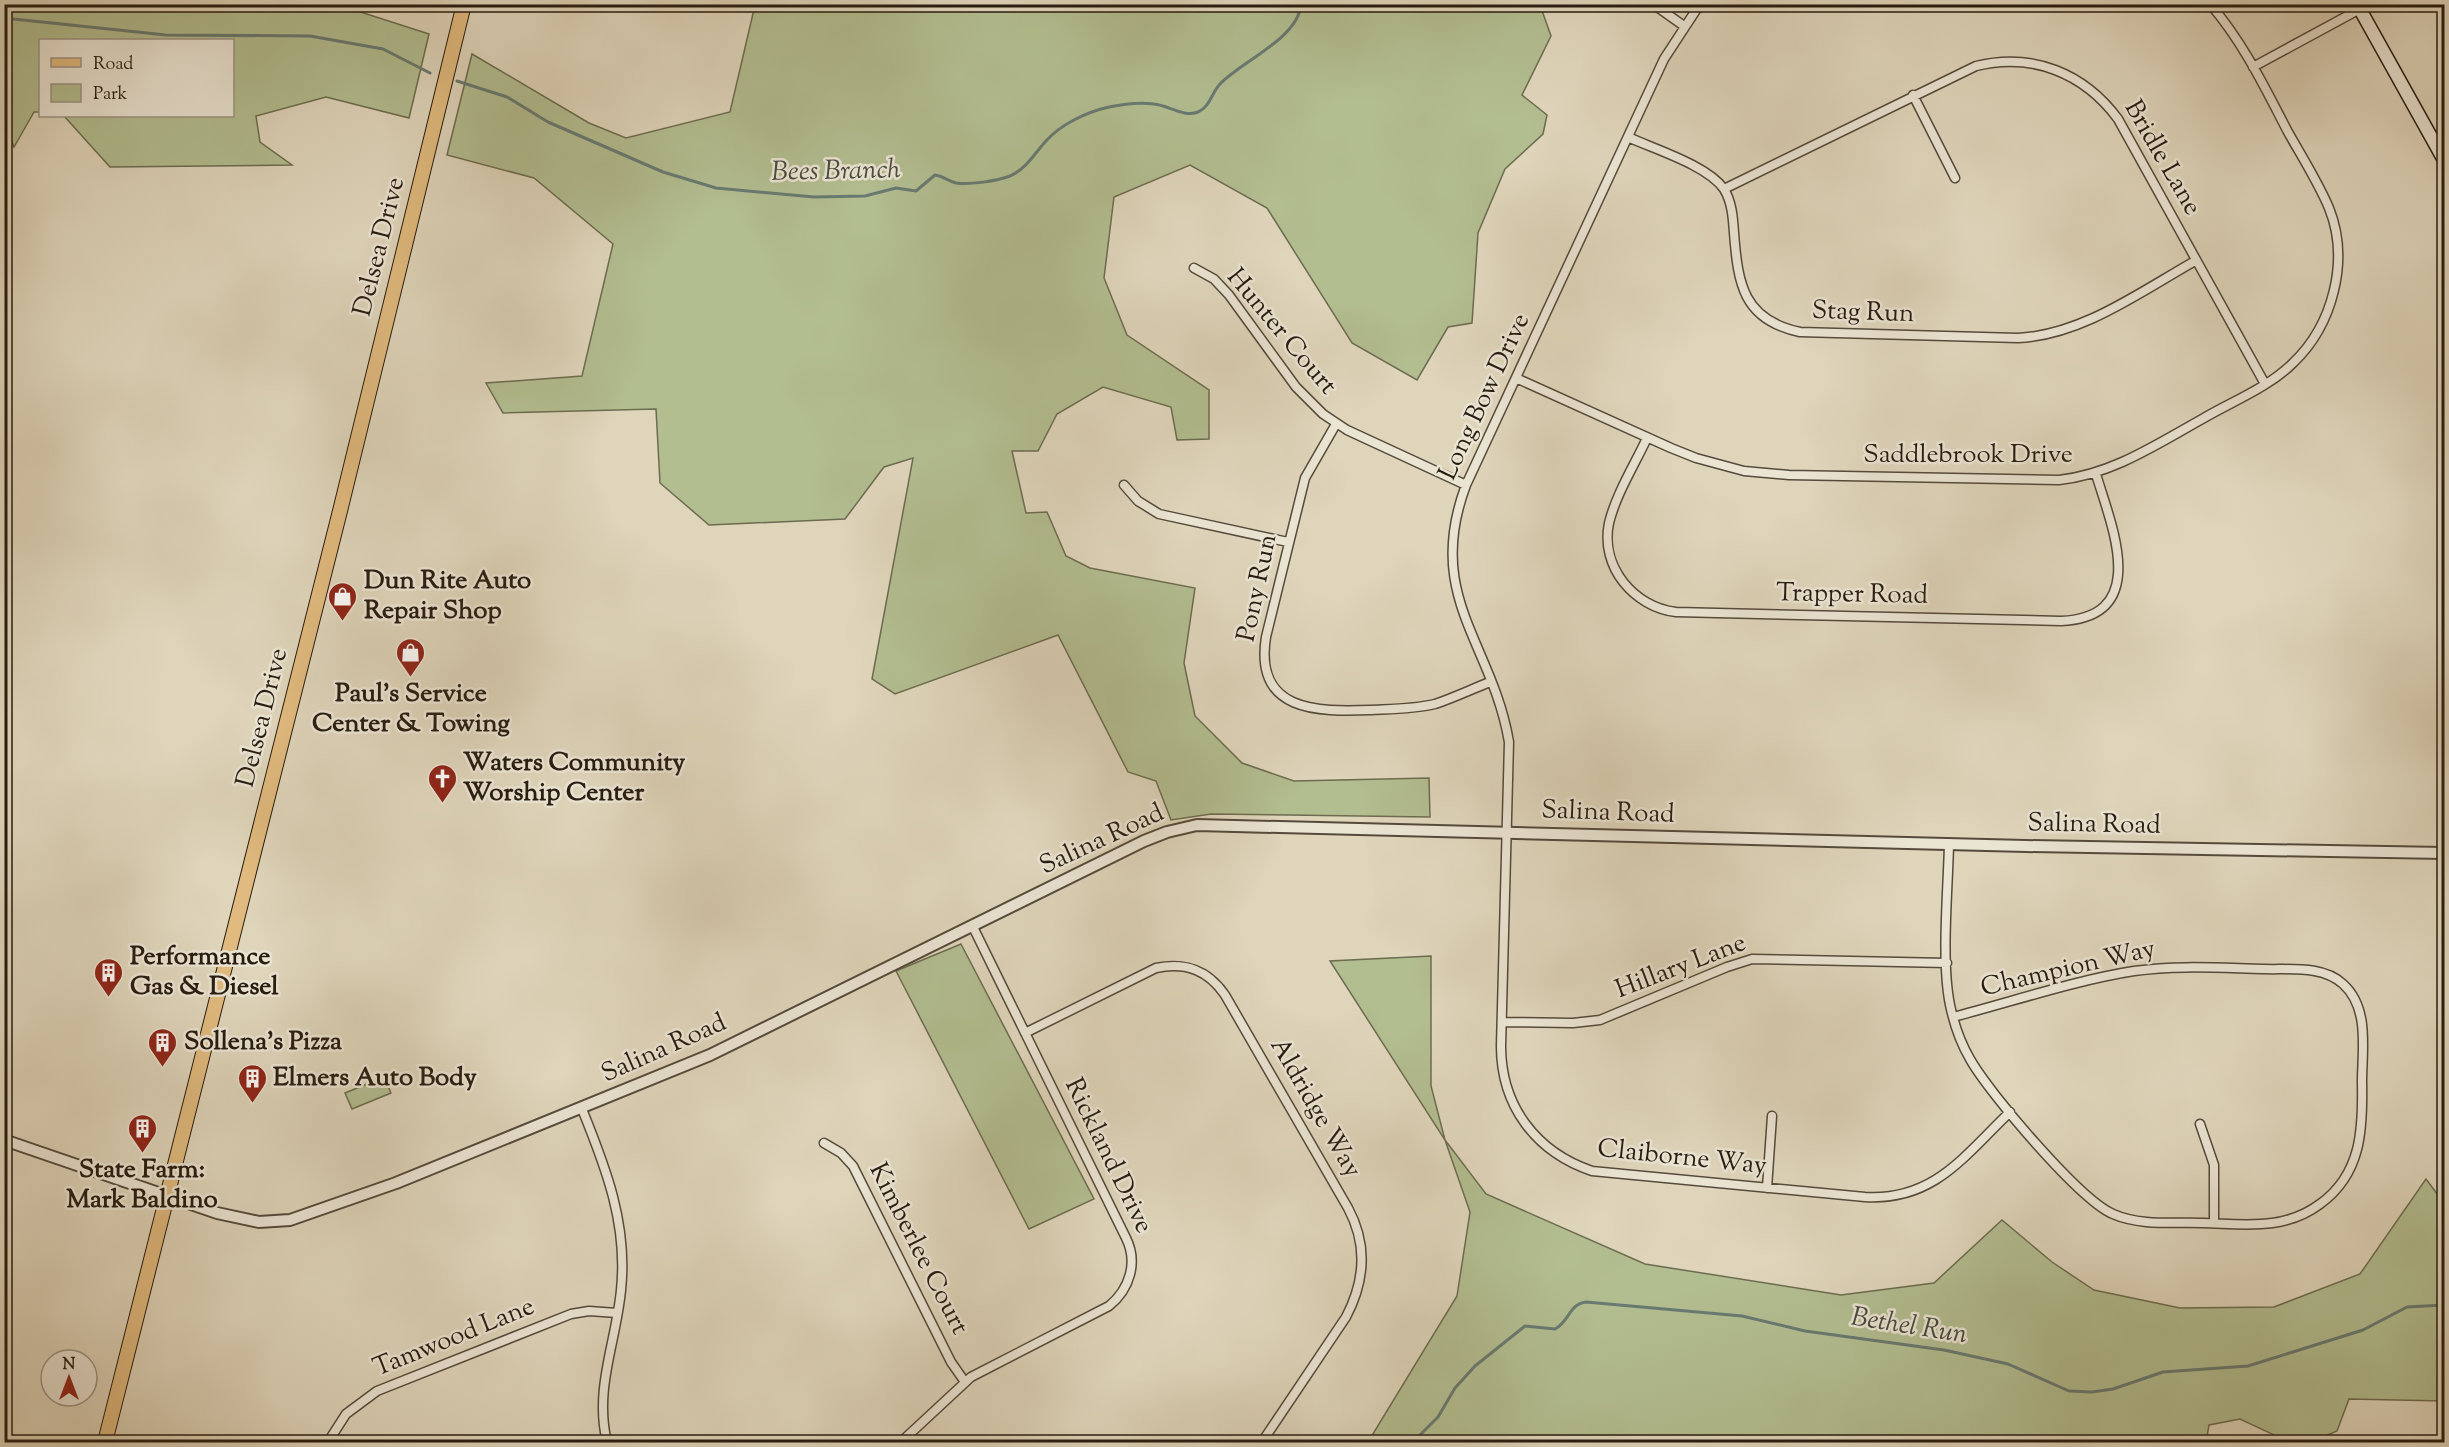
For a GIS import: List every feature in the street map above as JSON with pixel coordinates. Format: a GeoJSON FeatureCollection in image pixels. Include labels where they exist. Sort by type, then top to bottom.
{"type":"FeatureCollection","features":[{"type":"Feature","properties":{"kind":"main road","name":"Delsea Drive"},"geometry":{"type":"LineString","coordinates":[[105,1443],[340,511],[464,4]]}},
{"type":"Feature","properties":{"kind":"main road"},"geometry":{"type":"LineString","coordinates":[[2362,6],[2445,160]]}},
{"type":"Feature","properties":{"kind":"street"},"geometry":{"type":"LineString","coordinates":[[1653,4],[1684,27]]}},
{"type":"Feature","properties":{"kind":"street","name":"Long Bow Drive"},"geometry":{"type":"LineString","coordinates":[[1507,832],[1509,742],[1502,712],[1460,604],[1453,576],[1453,534],[1466,485],[1664,59],[1700,4]]}},
{"type":"Feature","properties":{"kind":"street","name":"Saddlebrook Drive"},"geometry":{"type":"LineString","coordinates":[[1516,378],[1696,459],[1767,474],[2046,480],[2096,474],[2130,459],[2265,384],[2293,364],[2310,344],[2325,318],[2337,275],[2337,245],[2329,208],[2253,67],[2230,29],[2210,4]]}},
{"type":"Feature","properties":{"kind":"street"},"geometry":{"type":"LineString","coordinates":[[2253,67],[2362,6]]}},
{"type":"Feature","properties":{"kind":"street","name":"Bridle Lane"},"geometry":{"type":"LineString","coordinates":[[1724,189],[1966,70],[2000,62],[2044,66],[2083,83],[2104,101],[2125,129],[2195,261],[2265,384]]}},
{"type":"Feature","properties":{"kind":"street"},"geometry":{"type":"LineString","coordinates":[[1913,95],[1955,178]]}},
{"type":"Feature","properties":{"kind":"street"},"geometry":{"type":"LineString","coordinates":[[1628,137],[1703,171],[1724,189]]}},
{"type":"Feature","properties":{"kind":"street","name":"Stag Run"},"geometry":{"type":"LineString","coordinates":[[1724,189],[1733,214],[1738,277],[1745,295],[1776,326],[1800,332],[2018,338],[2042,336],[2068,329],[2094,317],[2195,261]]}},
{"type":"Feature","properties":{"kind":"street","name":"Hunter Court"},"geometry":{"type":"LineString","coordinates":[[1194,268],[1214,279],[1229,295],[1296,387],[1323,414],[1336,424],[1466,485]]}},
{"type":"Feature","properties":{"kind":"street","name":"Pony Run"},"geometry":{"type":"LineString","coordinates":[[1336,424],[1305,478],[1288,542],[1266,637],[1264,658],[1275,687],[1291,701],[1308,709],[1411,708],[1434,704],[1490,682]]}},
{"type":"Feature","properties":{"kind":"street","name":"Trapper Road"},"geometry":{"type":"LineString","coordinates":[[1647,438],[1611,517],[1608,547],[1619,577],[1634,594],[1657,608],[1677,612],[2061,621],[2085,616],[2100,607],[2112,594],[2120,567],[2119,549],[2096,474]]}},
{"type":"Feature","properties":{"kind":"street"},"geometry":{"type":"LineString","coordinates":[[1124,485],[1138,501],[1160,514],[1288,542]]}},
{"type":"Feature","properties":{"kind":"street","name":"Salina Road"},"geometry":{"type":"LineString","coordinates":[[4,1140],[167,1197],[242,1219],[259,1222],[290,1220],[396,1183],[710,1055],[1144,841],[1182,827],[1211,824],[1949,844],[2445,854]]}},
{"type":"Feature","properties":{"kind":"street","name":"Claiborne Way"},"geometry":{"type":"LineString","coordinates":[[1507,832],[1501,1060],[1509,1096],[1529,1130],[1551,1151],[1577,1166],[1607,1174],[1873,1198],[1909,1194],[1922,1190],[1940,1177],[2010,1112]]}},
{"type":"Feature","properties":{"kind":"street","name":"Champion Way"},"geometry":{"type":"LineString","coordinates":[[1949,844],[1948,992],[1953,1017],[1970,1059],[2010,1112],[2078,1188],[2105,1210],[2123,1218],[2148,1222],[2264,1225],[2300,1216],[2330,1197],[2353,1164],[2363,1124],[2362,1019],[2355,1000],[2343,984],[2323,973],[2312,970],[2171,967],[2115,975],[1953,1017]]}},
{"type":"Feature","properties":{"kind":"street","name":"Rickland Drive"},"geometry":{"type":"LineString","coordinates":[[905,1441],[965,1382],[1109,1306],[1123,1292],[1131,1268],[1129,1244],[973,927]]}},
{"type":"Feature","properties":{"kind":"street","name":"Hillary Lane"},"geometry":{"type":"LineString","coordinates":[[1502,1022],[1573,1023],[1600,1020],[1727,966],[1752,959],[1947,963]]}},
{"type":"Feature","properties":{"kind":"street","name":"Aldridge Way"},"geometry":{"type":"LineString","coordinates":[[1025,1033],[1156,968],[1179,966],[1207,974],[1225,995],[1348,1208],[1361,1245],[1362,1271],[1356,1297],[1346,1317],[1262,1443]]}},
{"type":"Feature","properties":{"kind":"street"},"geometry":{"type":"LineString","coordinates":[[582,1109],[605,1165],[618,1213],[622,1272],[617,1313],[601,1393],[606,1443]]}},
{"type":"Feature","properties":{"kind":"street"},"geometry":{"type":"LineString","coordinates":[[1767,1188],[1772,1116]]}},
{"type":"Feature","properties":{"kind":"street"},"geometry":{"type":"LineString","coordinates":[[2200,1124],[2214,1165],[2214,1223]]}},
{"type":"Feature","properties":{"kind":"street","name":"Kimberlee Court"},"geometry":{"type":"LineString","coordinates":[[824,1143],[841,1153],[853,1166],[947,1355],[965,1382]]}},
{"type":"Feature","properties":{"kind":"street","name":"Tamwood Lane"},"geometry":{"type":"LineString","coordinates":[[328,1443],[349,1411],[384,1387],[563,1316],[589,1311],[617,1313]]}},
{"type":"Feature","properties":{"kind":"green space"},"geometry":{"type":"Polygon","coordinates":[[[4,5],[339,5],[429,34],[409,118],[326,97],[256,116],[260,142],[292,165],[110,167],[65,117],[234,117],[234,39],[39,39],[39,112],[34,112],[14,147],[5,124],[4,5]]]}},
{"type":"Feature","properties":{"kind":"green space"},"geometry":{"type":"Polygon","coordinates":[[[755,5],[1540,5],[1551,36],[1522,95],[1547,115],[1543,134],[1505,169],[1478,233],[1472,323],[1448,327],[1417,380],[1352,343],[1267,208],[1190,165],[1114,197],[1104,278],[1127,335],[1209,390],[1209,439],[1177,440],[1171,407],[1103,387],[1057,414],[1038,451],[1012,451],[1026,513],[1047,512],[1066,556],[1090,568],[1195,588],[1184,663],[1195,716],[1242,763],[1294,781],[1429,778],[1430,817],[1211,814],[1171,820],[1156,781],[1128,772],[1058,635],[895,694],[872,679],[913,458],[884,467],[845,519],[709,525],[660,483],[656,409],[503,413],[486,383],[582,376],[613,244],[534,178],[447,155],[472,54],[589,123],[626,138],[730,112],[755,5]]]}},
{"type":"Feature","properties":{"kind":"green space"},"geometry":{"type":"Polygon","coordinates":[[[961,944],[1094,1199],[1029,1229],[896,971],[961,944]]]}},
{"type":"Feature","properties":{"kind":"green space"},"geometry":{"type":"Polygon","coordinates":[[[1431,956],[1431,1086],[1445,1140],[1330,961],[1431,956]]]}},
{"type":"Feature","properties":{"kind":"green space"},"geometry":{"type":"Polygon","coordinates":[[[384,1077],[391,1093],[352,1109],[345,1093],[384,1077]]]}},
{"type":"Feature","properties":{"kind":"green space"},"geometry":{"type":"Polygon","coordinates":[[[1445,1140],[1486,1194],[1645,1264],[1841,1295],[1934,1283],[2002,1220],[2052,1262],[2094,1290],[2180,1308],[2274,1307],[2360,1274],[2426,1179],[2444,1203],[2444,1401],[2349,1399],[2337,1431],[2311,1442],[2289,1442],[2240,1419],[2209,1425],[2206,1442],[1368,1442],[1457,1296],[1470,1212],[1445,1140]]]}},
{"type":"Feature","properties":{"kind":"waterway","name":"Bees Branch"},"geometry":{"type":"LineString","coordinates":[[457,81],[507,97],[548,122],[663,172],[716,188],[814,197],[865,196],[896,188],[916,191],[935,175],[962,183],[983,182],[1010,176],[1026,165],[1059,129],[1083,115],[1109,107],[1149,103],[1187,113],[1198,112],[1205,107],[1220,84],[1291,28],[1298,16],[1301,4]]}},
{"type":"Feature","properties":{"kind":"waterway","name":"Bees Branch"},"geometry":{"type":"LineString","coordinates":[[4,18],[166,35],[310,36],[383,49],[430,73]]}},
{"type":"Feature","properties":{"kind":"waterway","name":"Bethel Run"},"geometry":{"type":"LineString","coordinates":[[1413,1442],[1438,1417],[1455,1388],[1475,1366],[1525,1326],[1555,1329],[1576,1306],[1586,1302],[1742,1316],[1805,1331],[1944,1350],[2008,1364],[2069,1391],[2092,1392],[2113,1389],[2163,1372],[2248,1366],[2363,1330],[2407,1307],[2444,1305]]}},
{"type":"Feature","properties":{"kind":"place","name":"Dun Rite Auto Repair Shop"},"geometry":{"type":"Point","coordinates":[343,622]}},
{"type":"Feature","properties":{"kind":"place","name":"Paul's Service Center & Towing"},"geometry":{"type":"Point","coordinates":[411,678]}},
{"type":"Feature","properties":{"kind":"place","name":"Waters Community Worship Center"},"geometry":{"type":"Point","coordinates":[442,804]}},
{"type":"Feature","properties":{"kind":"place","name":"Performance Gas & Diesel"},"geometry":{"type":"Point","coordinates":[109,998]}},
{"type":"Feature","properties":{"kind":"place","name":"Sollena's Pizza"},"geometry":{"type":"Point","coordinates":[163,1068]}},
{"type":"Feature","properties":{"kind":"place","name":"Elmers Auto Body"},"geometry":{"type":"Point","coordinates":[252,1104]}},
{"type":"Feature","properties":{"kind":"place","name":"State Farm: Mark Baldino"},"geometry":{"type":"Point","coordinates":[142,1154]}}]}
